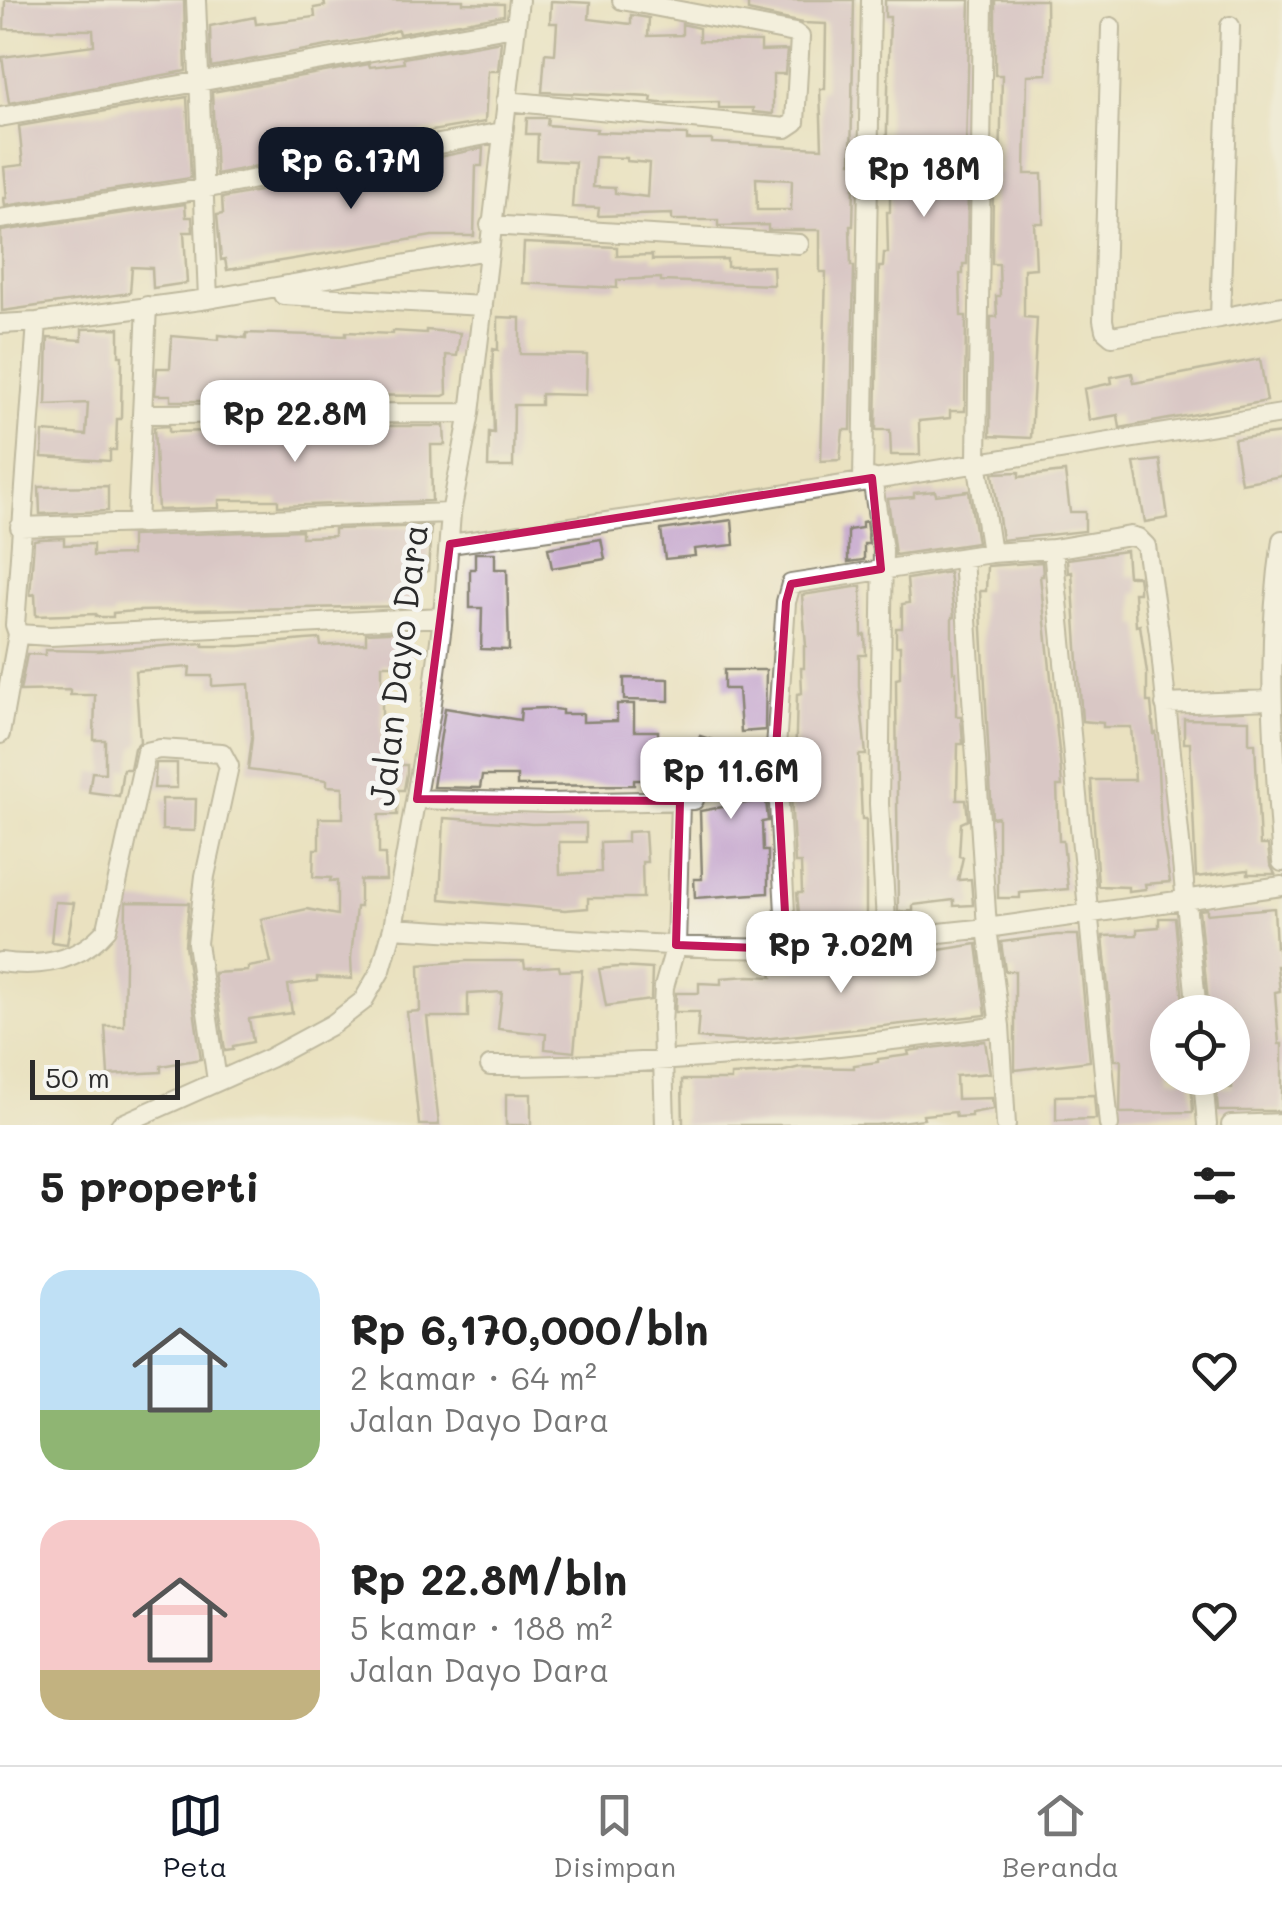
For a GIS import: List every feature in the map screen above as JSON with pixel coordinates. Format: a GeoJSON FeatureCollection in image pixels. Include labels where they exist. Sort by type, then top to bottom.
{"type":"FeatureCollection","features":[{"type":"Feature","properties":{"kind":"street"},"geometry":{"type":"LineString","coordinates":[[196,0],[208,298]]}},
{"type":"Feature","properties":{"kind":"street","name":"Jalan Dayo Dara"},"geometry":{"type":"LineString","coordinates":[[120,1125],[270,1058],[355,1009],[376,982],[393,928],[444,617],[452,513],[470,412],[519,0]]}},
{"type":"Feature","properties":{"kind":"street"},"geometry":{"type":"LineString","coordinates":[[506,101],[786,128],[795,122],[800,58],[800,37],[795,33],[622,0]]}},
{"type":"Feature","properties":{"kind":"street"},"geometry":{"type":"LineString","coordinates":[[871,0],[867,479],[883,550],[879,804],[887,938]]}},
{"type":"Feature","properties":{"kind":"street"},"geometry":{"type":"LineString","coordinates":[[983,0],[978,461],[991,553]]}},
{"type":"Feature","properties":{"kind":"street"},"geometry":{"type":"LineString","coordinates":[[0,117],[514,26]]}},
{"type":"Feature","properties":{"kind":"street"},"geometry":{"type":"LineString","coordinates":[[1220,318],[1230,26]]}},
{"type":"Feature","properties":{"kind":"street"},"geometry":{"type":"LineString","coordinates":[[1110,27],[1103,320],[1106,330],[1112,336],[1282,306]]}},
{"type":"Feature","properties":{"kind":"street"},"geometry":{"type":"LineString","coordinates":[[0,218],[203,189],[502,132]]}},
{"type":"Feature","properties":{"kind":"street"},"geometry":{"type":"LineString","coordinates":[[490,225],[799,244]]}},
{"type":"Feature","properties":{"kind":"street"},"geometry":{"type":"LineString","coordinates":[[0,324],[254,293],[487,250]]}},
{"type":"Feature","properties":{"kind":"street"},"geometry":{"type":"LineString","coordinates":[[254,293],[482,306]]}},
{"type":"Feature","properties":{"kind":"street"},"geometry":{"type":"LineString","coordinates":[[136,524],[146,306]]}},
{"type":"Feature","properties":{"kind":"street"},"geometry":{"type":"LineString","coordinates":[[0,734],[18,634],[15,626],[20,528],[36,322]]}},
{"type":"Feature","properties":{"kind":"street"},"geometry":{"type":"LineString","coordinates":[[142,414],[470,412]]}},
{"type":"Feature","properties":{"kind":"street"},"geometry":{"type":"LineString","coordinates":[[450,544],[651,516],[1282,414]]}},
{"type":"Feature","properties":{"kind":"street"},"geometry":{"type":"LineString","coordinates":[[20,528],[452,513]]}},
{"type":"Feature","properties":{"kind":"street"},"geometry":{"type":"LineString","coordinates":[[787,949],[776,748],[790,584],[1130,536],[1146,546],[1195,995]]}},
{"type":"Feature","properties":{"kind":"street"},"geometry":{"type":"LineString","coordinates":[[1282,540],[1270,700],[1282,862]]}},
{"type":"Feature","properties":{"kind":"street"},"geometry":{"type":"LineString","coordinates":[[1053,549],[1109,1125]]}},
{"type":"Feature","properties":{"kind":"street"},"geometry":{"type":"LineString","coordinates":[[963,558],[987,928],[1000,1026],[1006,1125]]}},
{"type":"Feature","properties":{"kind":"street"},"geometry":{"type":"LineString","coordinates":[[18,634],[50,636],[444,617]]}},
{"type":"Feature","properties":{"kind":"street"},"geometry":{"type":"LineString","coordinates":[[1165,704],[1270,700]]}},
{"type":"Feature","properties":{"kind":"street"},"geometry":{"type":"LineString","coordinates":[[0,962],[44,966],[93,942],[108,929],[146,752],[160,749],[222,753],[229,766],[205,876],[197,943],[217,1080]]}},
{"type":"Feature","properties":{"kind":"street"},"geometry":{"type":"LineString","coordinates":[[417,798],[516,803],[687,800],[676,945],[664,987],[665,1125]]}},
{"type":"Feature","properties":{"kind":"street"},"geometry":{"type":"LineString","coordinates":[[393,928],[787,949],[987,928],[1282,886]]}},
{"type":"Feature","properties":{"kind":"street"},"geometry":{"type":"LineString","coordinates":[[490,1066],[602,1065],[822,1050],[1000,1026]]}},
{"type":"Feature","properties":{"kind":"street"},"geometry":{"type":"LineString","coordinates":[[1204,1095],[1207,1125]]}},
{"type":"Feature","properties":{"kind":"street"},"geometry":{"type":"LineString","coordinates":[[1231,1125],[1282,1123]]}},
{"type":"Feature","properties":{"kind":"highlighted area"},"geometry":{"type":"Polygon","coordinates":[[[872,478],[881,569],[791,584],[786,602],[776,748],[787,949],[676,945],[680,801],[417,799],[450,544],[872,478]]]}},
{"type":"Feature","properties":{"kind":"building"},"geometry":{"type":"Polygon","coordinates":[[[5,0],[184,0],[186,71],[9,103],[2,57],[94,45],[93,30],[4,29],[5,0]]]}},
{"type":"Feature","properties":{"kind":"building"},"geometry":{"type":"Polygon","coordinates":[[[324,0],[463,0],[504,4],[504,15],[399,34],[398,30],[211,67],[210,26],[255,17],[256,24],[315,17],[314,8],[325,6],[324,0]]]}},
{"type":"Feature","properties":{"kind":"building"},"geometry":{"type":"Polygon","coordinates":[[[748,0],[854,0],[851,430],[843,430],[840,460],[821,461],[826,272],[820,272],[820,230],[718,226],[718,220],[672,220],[672,214],[598,216],[599,208],[572,207],[575,162],[537,160],[538,134],[526,134],[527,118],[548,118],[547,125],[597,129],[596,132],[687,135],[687,140],[712,143],[822,148],[820,89],[825,89],[826,24],[748,11],[748,0]],[[595,157],[593,187],[615,188],[615,193],[647,197],[649,163],[595,157]],[[756,178],[757,210],[791,210],[792,180],[756,178]]]}},
{"type":"Feature","properties":{"kind":"building"},"geometry":{"type":"Polygon","coordinates":[[[885,0],[970,0],[967,264],[963,264],[960,274],[961,316],[966,316],[965,411],[950,411],[950,418],[919,421],[920,455],[891,455],[890,430],[876,430],[879,267],[883,267],[884,253],[888,253],[890,212],[886,163],[890,17],[885,17],[885,0]]]}},
{"type":"Feature","properties":{"kind":"building"},"geometry":{"type":"Polygon","coordinates":[[[995,0],[1046,0],[1047,74],[1027,75],[1025,174],[1042,174],[1043,206],[1043,223],[1034,223],[1036,268],[1024,269],[1024,317],[1037,318],[1031,438],[990,436],[991,317],[997,317],[996,296],[1000,296],[999,264],[992,264],[993,186],[996,173],[1000,173],[1002,75],[995,75],[995,0]]]}},
{"type":"Feature","properties":{"kind":"building"},"geometry":{"type":"Polygon","coordinates":[[[551,1],[590,3],[589,19],[631,24],[631,15],[649,18],[648,36],[682,35],[682,24],[699,28],[699,41],[761,42],[761,51],[787,50],[785,74],[773,74],[773,114],[753,112],[753,108],[719,108],[719,102],[659,103],[651,102],[652,97],[542,92],[545,53],[555,54],[557,23],[550,23],[551,1]]]}},
{"type":"Feature","properties":{"kind":"building"},"geometry":{"type":"Polygon","coordinates":[[[501,41],[498,71],[488,71],[485,122],[216,174],[212,92],[369,64],[370,67],[404,63],[403,58],[501,41]]]}},
{"type":"Feature","properties":{"kind":"building"},"geometry":{"type":"Polygon","coordinates":[[[187,97],[191,178],[5,206],[4,167],[23,165],[19,126],[187,97]]]}},
{"type":"Feature","properties":{"kind":"building"},"geometry":{"type":"Polygon","coordinates":[[[483,148],[482,166],[476,166],[474,236],[432,236],[227,270],[225,259],[221,260],[217,215],[223,214],[222,198],[382,168],[382,172],[429,166],[429,159],[483,148]]]}},
{"type":"Feature","properties":{"kind":"building"},"geometry":{"type":"Polygon","coordinates":[[[185,204],[186,217],[192,217],[193,232],[184,232],[187,283],[153,288],[152,268],[132,267],[130,293],[2,311],[1,231],[185,204]]]}},
{"type":"Feature","properties":{"kind":"building"},"geometry":{"type":"Polygon","coordinates":[[[524,243],[617,247],[617,256],[652,255],[652,260],[727,259],[727,267],[773,266],[774,285],[661,278],[617,280],[617,288],[522,283],[524,243]]]}},
{"type":"Feature","properties":{"kind":"building"},"geometry":{"type":"Polygon","coordinates":[[[498,317],[520,318],[520,354],[587,355],[586,395],[541,394],[541,405],[514,405],[513,467],[488,467],[489,432],[494,433],[492,370],[493,349],[498,350],[498,317]]]}},
{"type":"Feature","properties":{"kind":"building"},"geometry":{"type":"Polygon","coordinates":[[[119,328],[121,419],[117,419],[116,450],[110,450],[110,461],[42,457],[43,432],[86,435],[88,403],[46,405],[48,338],[82,340],[82,329],[119,328]]]}},
{"type":"Feature","properties":{"kind":"building"},"geometry":{"type":"Polygon","coordinates":[[[426,330],[460,333],[457,356],[446,355],[447,394],[443,396],[332,395],[332,401],[171,401],[171,395],[155,395],[157,368],[170,368],[172,336],[219,340],[219,335],[246,338],[246,333],[346,336],[346,332],[393,334],[426,330]]]}},
{"type":"Feature","properties":{"kind":"building"},"geometry":{"type":"Polygon","coordinates":[[[1260,359],[1267,401],[1120,428],[1118,415],[1089,420],[1084,389],[1112,383],[1111,377],[1132,373],[1134,383],[1260,359]]]}},
{"type":"Feature","properties":{"kind":"building"},"geometry":{"type":"Polygon","coordinates":[[[169,426],[169,432],[215,431],[215,426],[444,426],[445,445],[431,445],[432,501],[278,506],[278,500],[219,500],[219,508],[158,510],[154,427],[169,426]]]}},
{"type":"Feature","properties":{"kind":"building"},"geometry":{"type":"Polygon","coordinates":[[[1282,433],[1282,476],[1241,483],[1234,439],[1282,433]]]}},
{"type":"Feature","properties":{"kind":"building"},"geometry":{"type":"Polygon","coordinates":[[[1160,460],[1168,518],[1145,522],[1134,463],[1160,460]]]}},
{"type":"Feature","properties":{"kind":"building"},"geometry":{"type":"Polygon","coordinates":[[[1019,472],[1019,477],[1065,472],[1070,512],[1085,512],[1085,531],[1002,540],[993,473],[1019,472]]]}},
{"type":"Feature","properties":{"kind":"building"},"geometry":{"type":"Polygon","coordinates":[[[108,486],[108,511],[40,514],[39,487],[108,486]]]}},
{"type":"Feature","properties":{"kind":"building"},"geometry":{"type":"Polygon","coordinates":[[[935,491],[936,495],[969,491],[977,543],[895,555],[888,499],[935,491]]]}},
{"type":"Feature","properties":{"kind":"building"},"geometry":{"type":"Polygon","coordinates":[[[732,520],[734,545],[694,549],[695,556],[665,559],[661,530],[732,520]]]}},
{"type":"Feature","properties":{"kind":"building"},"geometry":{"type":"Polygon","coordinates":[[[866,521],[869,544],[864,544],[864,560],[848,562],[848,530],[862,528],[866,521]]]}},
{"type":"Feature","properties":{"kind":"building"},"geometry":{"type":"Polygon","coordinates":[[[431,526],[428,571],[416,572],[416,606],[135,611],[113,613],[113,617],[36,616],[35,594],[30,595],[34,540],[64,538],[64,545],[93,544],[93,556],[131,555],[131,536],[302,530],[302,537],[334,536],[334,529],[431,526]]]}},
{"type":"Feature","properties":{"kind":"building"},"geometry":{"type":"Polygon","coordinates":[[[601,539],[605,559],[552,568],[548,548],[601,539]]]}},
{"type":"Feature","properties":{"kind":"building"},"geometry":{"type":"Polygon","coordinates":[[[1126,551],[1128,576],[1138,576],[1139,583],[1139,593],[1134,593],[1136,626],[1140,625],[1147,702],[1151,702],[1156,733],[1161,827],[1170,882],[1145,884],[1146,889],[1128,891],[1128,887],[1098,886],[1091,780],[1135,780],[1131,727],[1103,727],[1103,723],[1082,721],[1072,572],[1068,573],[1067,559],[1126,551]]]}},
{"type":"Feature","properties":{"kind":"building"},"geometry":{"type":"Polygon","coordinates":[[[475,553],[495,553],[495,569],[507,569],[509,650],[481,649],[482,608],[470,608],[470,569],[475,569],[475,553]]]}},
{"type":"Feature","properties":{"kind":"building"},"geometry":{"type":"Polygon","coordinates":[[[1042,562],[1040,576],[1062,786],[1057,786],[1059,841],[1063,841],[1068,889],[998,898],[998,817],[992,818],[980,591],[986,591],[987,566],[1042,562]]]}},
{"type":"Feature","properties":{"kind":"building"},"geometry":{"type":"Polygon","coordinates":[[[949,572],[956,716],[961,716],[963,744],[958,744],[957,800],[966,800],[968,820],[961,823],[959,856],[963,857],[958,880],[971,879],[973,905],[954,906],[954,900],[913,905],[913,911],[898,912],[896,679],[900,678],[900,646],[896,646],[896,628],[902,628],[902,604],[909,603],[907,579],[949,572]]]}},
{"type":"Feature","properties":{"kind":"building"},"geometry":{"type":"Polygon","coordinates":[[[861,586],[866,655],[859,655],[859,686],[866,755],[859,755],[862,819],[866,819],[866,917],[800,925],[797,893],[802,893],[801,863],[795,863],[791,796],[797,694],[802,693],[801,668],[806,646],[802,595],[861,586]]]}},
{"type":"Feature","properties":{"kind":"building"},"geometry":{"type":"Polygon","coordinates":[[[407,631],[407,665],[382,665],[382,765],[407,765],[407,773],[404,790],[398,790],[397,815],[379,815],[379,854],[385,854],[386,880],[360,880],[352,979],[317,977],[317,981],[288,985],[292,1013],[249,1019],[253,1042],[225,1051],[214,973],[248,971],[248,967],[271,963],[261,919],[307,909],[337,915],[337,881],[313,877],[314,849],[319,849],[319,818],[343,818],[343,787],[327,786],[327,780],[248,770],[252,738],[249,684],[212,686],[212,676],[189,676],[190,667],[135,671],[140,742],[134,748],[130,769],[123,769],[119,796],[89,792],[92,772],[105,773],[105,740],[94,740],[95,695],[70,695],[70,690],[20,691],[27,654],[45,655],[45,650],[97,651],[203,643],[240,646],[320,639],[321,646],[366,643],[366,633],[407,631]]]}},
{"type":"Feature","properties":{"kind":"building"},"geometry":{"type":"Polygon","coordinates":[[[724,670],[766,670],[765,730],[741,732],[738,689],[724,689],[724,670]]]}},
{"type":"Feature","properties":{"kind":"building"},"geometry":{"type":"Polygon","coordinates":[[[624,678],[669,679],[669,701],[624,700],[624,678]]]}},
{"type":"Feature","properties":{"kind":"building"},"geometry":{"type":"Polygon","coordinates":[[[617,704],[634,704],[634,731],[658,731],[658,780],[634,780],[634,785],[517,786],[517,776],[482,776],[480,788],[433,787],[445,708],[520,720],[521,709],[545,708],[562,710],[562,714],[583,714],[583,722],[617,721],[617,704]]]}},
{"type":"Feature","properties":{"kind":"building"},"geometry":{"type":"Polygon","coordinates":[[[1184,719],[1249,720],[1249,743],[1255,743],[1260,845],[1268,845],[1275,874],[1248,874],[1248,870],[1196,877],[1190,743],[1184,743],[1184,719]]]}},
{"type":"Feature","properties":{"kind":"building"},"geometry":{"type":"Polygon","coordinates":[[[700,736],[764,757],[765,768],[753,802],[766,800],[768,821],[762,822],[763,851],[768,851],[768,893],[695,898],[694,879],[702,879],[700,811],[751,802],[684,778],[700,736]]]}},
{"type":"Feature","properties":{"kind":"building"},"geometry":{"type":"Polygon","coordinates":[[[156,763],[177,763],[177,788],[154,788],[156,763]]]}},
{"type":"Feature","properties":{"kind":"building"},"geometry":{"type":"Polygon","coordinates":[[[162,799],[196,799],[195,831],[162,830],[162,799]]]}},
{"type":"Feature","properties":{"kind":"building"},"geometry":{"type":"Polygon","coordinates":[[[444,818],[586,823],[586,842],[559,842],[560,874],[601,872],[600,843],[627,842],[627,832],[645,831],[643,898],[588,898],[588,908],[565,910],[440,899],[444,818]]]}},
{"type":"Feature","properties":{"kind":"building"},"geometry":{"type":"Polygon","coordinates":[[[55,902],[74,903],[67,944],[51,942],[55,902]]]}},
{"type":"Feature","properties":{"kind":"building"},"geometry":{"type":"Polygon","coordinates":[[[126,902],[189,903],[185,945],[201,1059],[161,1066],[161,1072],[108,1075],[105,1026],[124,1026],[126,902]]]}},
{"type":"Feature","properties":{"kind":"building"},"geometry":{"type":"Polygon","coordinates":[[[1274,908],[1281,966],[1277,966],[1280,991],[1275,992],[1282,1044],[1282,1111],[1218,1111],[1217,1095],[1250,1095],[1250,995],[1207,995],[1199,910],[1207,909],[1207,914],[1274,908]]]}},
{"type":"Feature","properties":{"kind":"building"},"geometry":{"type":"Polygon","coordinates":[[[1159,918],[1175,918],[1182,995],[1150,995],[1150,1095],[1192,1095],[1193,1112],[1120,1113],[1121,1060],[1115,1060],[1103,936],[1137,935],[1137,929],[1159,927],[1159,918]]]}},
{"type":"Feature","properties":{"kind":"building"},"geometry":{"type":"Polygon","coordinates":[[[1078,935],[1090,1061],[1015,1070],[1015,971],[1005,971],[1001,942],[1078,935]]]}},
{"type":"Feature","properties":{"kind":"building"},"geometry":{"type":"Polygon","coordinates":[[[977,944],[986,1015],[745,1041],[697,1038],[699,1012],[675,1012],[676,993],[699,993],[699,983],[721,984],[721,978],[772,977],[771,972],[796,971],[795,967],[822,961],[836,961],[836,965],[890,961],[890,951],[933,951],[977,944]]]}},
{"type":"Feature","properties":{"kind":"building"},"geometry":{"type":"Polygon","coordinates":[[[524,961],[525,968],[559,966],[560,971],[582,970],[574,1052],[545,1049],[546,1034],[498,1029],[502,992],[468,994],[468,1017],[427,1017],[439,1125],[419,1125],[407,1012],[420,1011],[419,965],[524,961]]]}},
{"type":"Feature","properties":{"kind":"building"},"geometry":{"type":"Polygon","coordinates":[[[599,969],[652,969],[651,1000],[606,1006],[599,969]]]}},
{"type":"Feature","properties":{"kind":"building"},"geometry":{"type":"Polygon","coordinates":[[[985,1041],[990,1073],[956,1076],[957,1099],[992,1098],[993,1109],[971,1116],[956,1117],[955,1112],[923,1115],[924,1119],[876,1125],[683,1125],[682,1080],[731,1080],[731,1075],[777,1073],[800,1067],[854,1068],[878,1059],[909,1055],[908,1051],[985,1041]]]}},
{"type":"Feature","properties":{"kind":"building"},"geometry":{"type":"Polygon","coordinates":[[[506,1094],[531,1094],[531,1125],[506,1125],[506,1094]]]}},
{"type":"Feature","properties":{"kind":"building"},"geometry":{"type":"Polygon","coordinates":[[[1094,1095],[1096,1119],[1056,1120],[1056,1096],[1094,1095]]]}}]}
